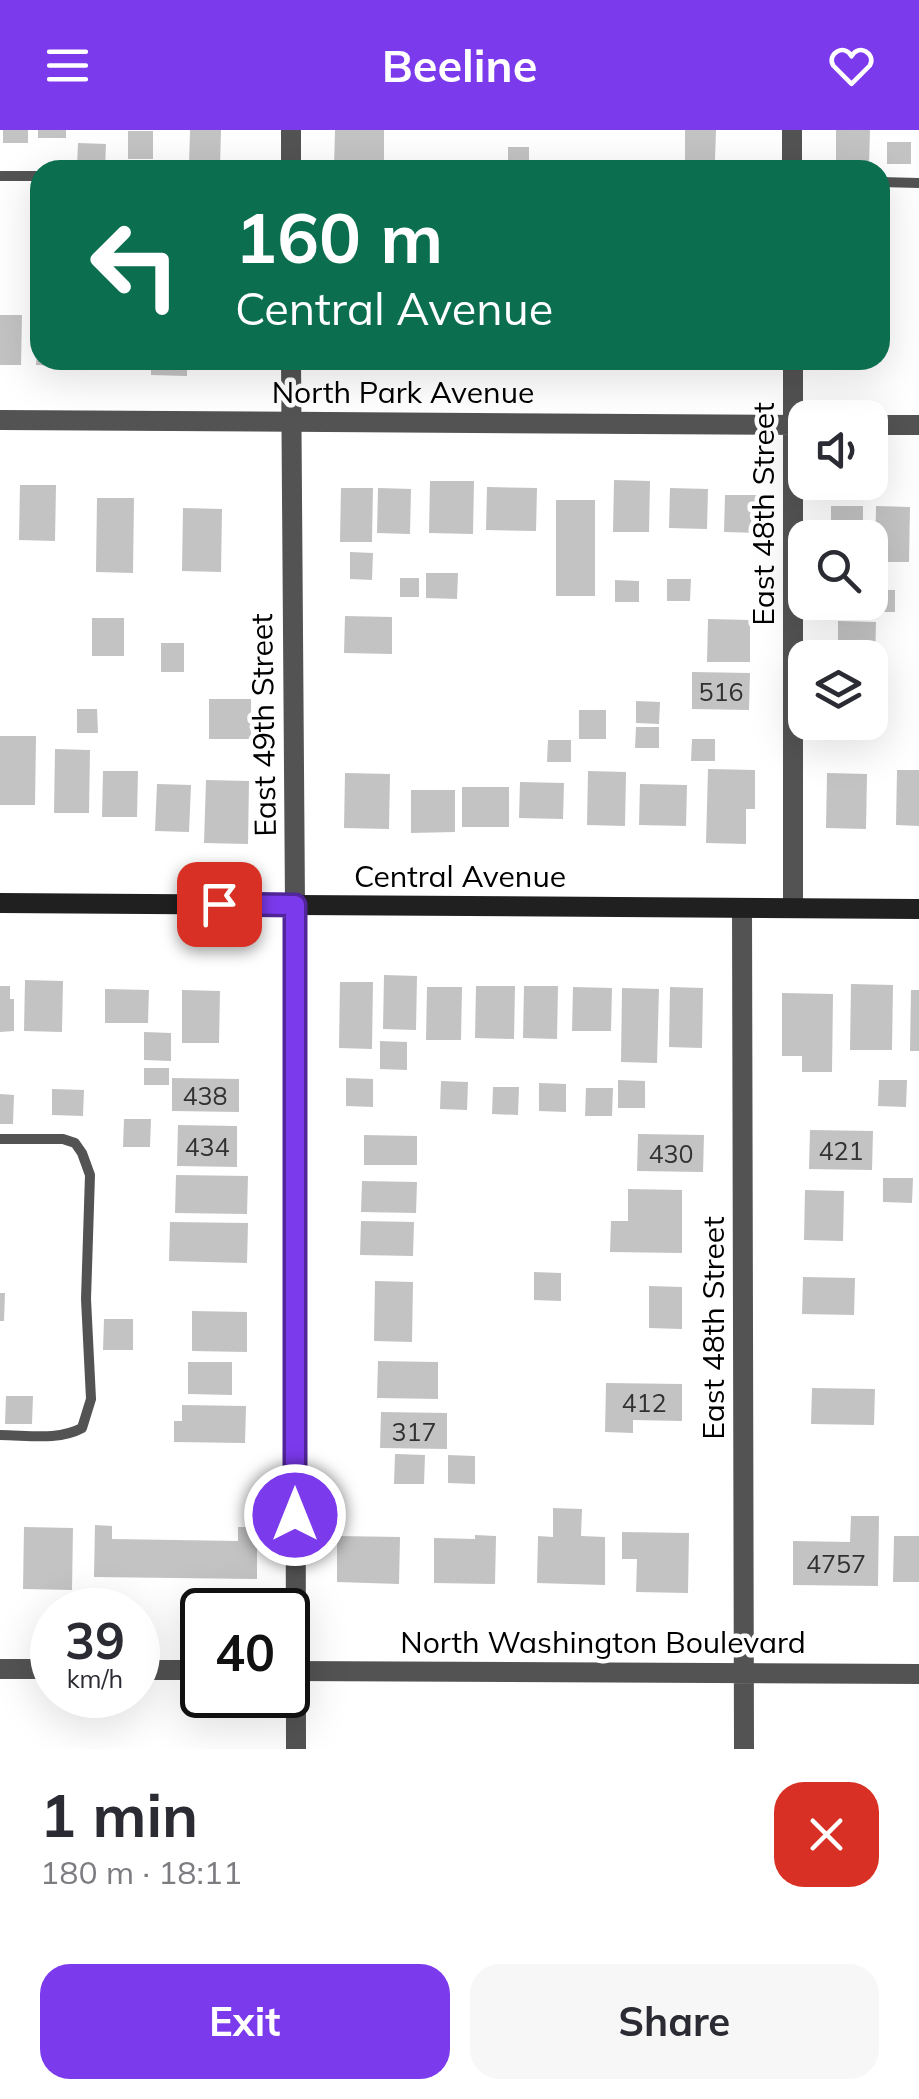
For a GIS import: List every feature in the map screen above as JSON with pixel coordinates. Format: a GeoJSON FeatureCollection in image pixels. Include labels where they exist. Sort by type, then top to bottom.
{"type":"FeatureCollection","features":[{"type":"Feature","properties":{"kind":"main road","name":"Central Avenue"},"geometry":{"type":"LineString","coordinates":[[0,903],[919,909]]}},
{"type":"Feature","properties":{"kind":"street"},"geometry":{"type":"LineString","coordinates":[[291,130],[291,160]]}},
{"type":"Feature","properties":{"kind":"street"},"geometry":{"type":"LineString","coordinates":[[792,130],[792,160]]}},
{"type":"Feature","properties":{"kind":"street","name":"East 49th Street"},"geometry":{"type":"LineString","coordinates":[[291,370],[295,905],[292,1588]]}},
{"type":"Feature","properties":{"kind":"street","name":"East 48th Street"},"geometry":{"type":"LineString","coordinates":[[794,370],[797,400]]}},
{"type":"Feature","properties":{"kind":"street","name":"North Park Avenue"},"geometry":{"type":"LineString","coordinates":[[0,420],[788,424]]}},
{"type":"Feature","properties":{"kind":"street"},"geometry":{"type":"LineString","coordinates":[[888,425],[919,425]]}},
{"type":"Feature","properties":{"kind":"street","name":"East 48th Street"},"geometry":{"type":"LineString","coordinates":[[793,908],[798,500]]}},
{"type":"Feature","properties":{"kind":"street","name":"East 48th Street"},"geometry":{"type":"LineString","coordinates":[[742,908],[744,1749]]}},
{"type":"Feature","properties":{"kind":"street"},"geometry":{"type":"LineString","coordinates":[[0,1669],[30,1669]]}},
{"type":"Feature","properties":{"kind":"street","name":"North Washington Boulevard"},"geometry":{"type":"LineString","coordinates":[[310,1671],[919,1674]]}},
{"type":"Feature","properties":{"kind":"street","name":"East 49th Street"},"geometry":{"type":"LineString","coordinates":[[294,1718],[296,1749]]}},
{"type":"Feature","properties":{"kind":"lane"},"geometry":{"type":"LineString","coordinates":[[0,176],[30,176]]}},
{"type":"Feature","properties":{"kind":"lane"},"geometry":{"type":"LineString","coordinates":[[890,182],[919,183]]}},
{"type":"Feature","properties":{"kind":"lane"},"geometry":{"type":"LineString","coordinates":[[0,1139],[62,1139],[75,1144],[90,1175],[86,1299],[91,1399],[82,1428],[72,1433],[0,1435]]}},
{"type":"Feature","properties":{"kind":"building"},"geometry":{"type":"Polygon","coordinates":[[[3,130],[28,130],[28,143],[3,143],[3,130]]]}},
{"type":"Feature","properties":{"kind":"building"},"geometry":{"type":"Polygon","coordinates":[[[38,130],[66,130],[66,138],[38,138],[38,130]]]}},
{"type":"Feature","properties":{"kind":"building"},"geometry":{"type":"Polygon","coordinates":[[[190,130],[221,130],[220,160],[189,160],[190,130]]]}},
{"type":"Feature","properties":{"kind":"building"},"geometry":{"type":"Polygon","coordinates":[[[335,130],[384,130],[384,160],[334,160],[335,130]]]}},
{"type":"Feature","properties":{"kind":"building"},"geometry":{"type":"Polygon","coordinates":[[[685,130],[716,130],[715,160],[685,160],[685,130]]]}},
{"type":"Feature","properties":{"kind":"building"},"geometry":{"type":"Polygon","coordinates":[[[836,130],[870,130],[869,160],[836,160],[836,130]]]}},
{"type":"Feature","properties":{"kind":"building"},"geometry":{"type":"Polygon","coordinates":[[[128,131],[153,131],[153,159],[128,159],[128,131]]]}},
{"type":"Feature","properties":{"kind":"building"},"geometry":{"type":"Polygon","coordinates":[[[887,142],[911,142],[911,164],[890,164],[887,142]]]}},
{"type":"Feature","properties":{"kind":"building"},"geometry":{"type":"Polygon","coordinates":[[[78,143],[106,144],[105,160],[77,160],[78,143]]]}},
{"type":"Feature","properties":{"kind":"building"},"geometry":{"type":"Polygon","coordinates":[[[508,147],[529,147],[529,160],[508,160],[508,147]]]}},
{"type":"Feature","properties":{"kind":"building"},"geometry":{"type":"Polygon","coordinates":[[[0,315],[22,315],[21,365],[0,365],[0,315]]]}},
{"type":"Feature","properties":{"kind":"building"},"geometry":{"type":"Polygon","coordinates":[[[151,370],[187,370],[187,376],[151,375],[151,370]]]}},
{"type":"Feature","properties":{"kind":"building"},"geometry":{"type":"Polygon","coordinates":[[[614,480],[650,481],[649,532],[613,532],[614,480]]]}},
{"type":"Feature","properties":{"kind":"building"},"geometry":{"type":"Polygon","coordinates":[[[430,481],[474,481],[473,534],[429,533],[430,481]]]}},
{"type":"Feature","properties":{"kind":"building"},"geometry":{"type":"Polygon","coordinates":[[[20,485],[56,485],[55,541],[19,540],[20,485]]]}},
{"type":"Feature","properties":{"kind":"building"},"geometry":{"type":"Polygon","coordinates":[[[487,487],[537,488],[536,531],[486,530],[487,487]]]}},
{"type":"Feature","properties":{"kind":"building"},"geometry":{"type":"Polygon","coordinates":[[[341,488],[373,488],[372,542],[340,542],[341,488]]]}},
{"type":"Feature","properties":{"kind":"building"},"geometry":{"type":"Polygon","coordinates":[[[378,488],[411,489],[410,534],[377,533],[378,488]]]}},
{"type":"Feature","properties":{"kind":"building"},"geometry":{"type":"Polygon","coordinates":[[[670,488],[708,489],[707,529],[669,528],[670,488]]]}},
{"type":"Feature","properties":{"kind":"building"},"geometry":{"type":"Polygon","coordinates":[[[725,495],[759,495],[759,533],[724,532],[725,495]]]}},
{"type":"Feature","properties":{"kind":"building"},"geometry":{"type":"Polygon","coordinates":[[[97,498],[134,498],[133,573],[96,572],[97,498]]]}},
{"type":"Feature","properties":{"kind":"building"},"geometry":{"type":"Polygon","coordinates":[[[556,500],[595,500],[595,596],[556,596],[556,500]]]}},
{"type":"Feature","properties":{"kind":"building"},"geometry":{"type":"Polygon","coordinates":[[[831,506],[863,506],[863,520],[831,520],[831,506]]]}},
{"type":"Feature","properties":{"kind":"building"},"geometry":{"type":"Polygon","coordinates":[[[876,506],[910,507],[909,562],[888,562],[888,520],[876,520],[876,506]]]}},
{"type":"Feature","properties":{"kind":"building"},"geometry":{"type":"Polygon","coordinates":[[[183,508],[222,509],[221,572],[182,571],[183,508]]]}},
{"type":"Feature","properties":{"kind":"building"},"geometry":{"type":"Polygon","coordinates":[[[350,552],[373,553],[372,580],[350,579],[350,552]]]}},
{"type":"Feature","properties":{"kind":"building"},"geometry":{"type":"Polygon","coordinates":[[[426,573],[458,573],[457,599],[426,598],[426,573]]]}},
{"type":"Feature","properties":{"kind":"building"},"geometry":{"type":"Polygon","coordinates":[[[400,578],[419,578],[419,597],[400,597],[400,578]]]}},
{"type":"Feature","properties":{"kind":"building"},"geometry":{"type":"Polygon","coordinates":[[[667,579],[691,579],[690,601],[667,601],[667,579]]]}},
{"type":"Feature","properties":{"kind":"building"},"geometry":{"type":"Polygon","coordinates":[[[615,580],[639,581],[639,602],[615,602],[615,580]]]}},
{"type":"Feature","properties":{"kind":"building"},"geometry":{"type":"Polygon","coordinates":[[[888,590],[895,590],[895,612],[888,612],[888,590]]]}},
{"type":"Feature","properties":{"kind":"building"},"geometry":{"type":"Polygon","coordinates":[[[345,616],[392,617],[392,654],[344,653],[345,616]]]}},
{"type":"Feature","properties":{"kind":"building"},"geometry":{"type":"Polygon","coordinates":[[[92,618],[124,618],[124,656],[92,656],[92,618]]]}},
{"type":"Feature","properties":{"kind":"building"},"geometry":{"type":"Polygon","coordinates":[[[708,619],[750,620],[750,662],[707,662],[708,619]]]}},
{"type":"Feature","properties":{"kind":"building"},"geometry":{"type":"Polygon","coordinates":[[[838,621],[876,622],[876,640],[838,640],[838,621]]]}},
{"type":"Feature","properties":{"kind":"building"},"geometry":{"type":"Polygon","coordinates":[[[161,643],[184,643],[184,672],[161,672],[161,643]]]}},
{"type":"Feature","properties":{"kind":"building"},"geometry":{"type":"Polygon","coordinates":[[[692,672],[750,673],[749,710],[692,709],[692,672]]]}},
{"type":"Feature","properties":{"kind":"building"},"geometry":{"type":"Polygon","coordinates":[[[209,699],[251,699],[251,739],[209,739],[209,699]]]}},
{"type":"Feature","properties":{"kind":"building"},"geometry":{"type":"Polygon","coordinates":[[[636,701],[660,702],[659,724],[636,723],[636,701]]]}},
{"type":"Feature","properties":{"kind":"building"},"geometry":{"type":"Polygon","coordinates":[[[77,709],[97,709],[98,733],[77,733],[77,709]]]}},
{"type":"Feature","properties":{"kind":"building"},"geometry":{"type":"Polygon","coordinates":[[[579,710],[606,710],[606,739],[579,739],[579,710]]]}},
{"type":"Feature","properties":{"kind":"building"},"geometry":{"type":"Polygon","coordinates":[[[636,727],[659,727],[659,748],[635,748],[636,727]]]}},
{"type":"Feature","properties":{"kind":"building"},"geometry":{"type":"Polygon","coordinates":[[[0,736],[36,736],[35,805],[0,805],[0,736]]]}},
{"type":"Feature","properties":{"kind":"building"},"geometry":{"type":"Polygon","coordinates":[[[692,739],[715,739],[715,761],[691,761],[692,739]]]}},
{"type":"Feature","properties":{"kind":"building"},"geometry":{"type":"Polygon","coordinates":[[[548,740],[571,740],[571,762],[547,762],[548,740]]]}},
{"type":"Feature","properties":{"kind":"building"},"geometry":{"type":"Polygon","coordinates":[[[55,749],[90,750],[89,813],[54,813],[55,749]]]}},
{"type":"Feature","properties":{"kind":"building"},"geometry":{"type":"Polygon","coordinates":[[[708,769],[755,770],[755,809],[746,809],[746,844],[706,843],[708,769]]]}},
{"type":"Feature","properties":{"kind":"building"},"geometry":{"type":"Polygon","coordinates":[[[897,770],[919,770],[919,826],[896,825],[897,770]]]}},
{"type":"Feature","properties":{"kind":"building"},"geometry":{"type":"Polygon","coordinates":[[[103,771],[138,771],[137,817],[102,817],[103,771]]]}},
{"type":"Feature","properties":{"kind":"building"},"geometry":{"type":"Polygon","coordinates":[[[588,771],[626,772],[625,826],[587,825],[588,771]]]}},
{"type":"Feature","properties":{"kind":"building"},"geometry":{"type":"Polygon","coordinates":[[[345,773],[390,774],[389,829],[344,828],[345,773]]]}},
{"type":"Feature","properties":{"kind":"building"},"geometry":{"type":"Polygon","coordinates":[[[827,773],[867,774],[866,829],[826,828],[827,773]]]}},
{"type":"Feature","properties":{"kind":"building"},"geometry":{"type":"Polygon","coordinates":[[[206,780],[249,781],[248,844],[204,843],[206,780]]]}},
{"type":"Feature","properties":{"kind":"building"},"geometry":{"type":"Polygon","coordinates":[[[520,782],[564,783],[563,819],[519,818],[520,782]]]}},
{"type":"Feature","properties":{"kind":"building"},"geometry":{"type":"Polygon","coordinates":[[[157,784],[191,785],[189,832],[155,831],[157,784]]]}},
{"type":"Feature","properties":{"kind":"building"},"geometry":{"type":"Polygon","coordinates":[[[640,784],[687,785],[686,826],[639,825],[640,784]]]}},
{"type":"Feature","properties":{"kind":"building"},"geometry":{"type":"Polygon","coordinates":[[[462,787],[509,787],[509,827],[462,827],[462,787]]]}},
{"type":"Feature","properties":{"kind":"building"},"geometry":{"type":"Polygon","coordinates":[[[411,790],[455,790],[455,832],[411,833],[411,790]]]}},
{"type":"Feature","properties":{"kind":"building"},"geometry":{"type":"Polygon","coordinates":[[[384,975],[417,976],[416,1030],[383,1029],[384,975]]]}},
{"type":"Feature","properties":{"kind":"building"},"geometry":{"type":"Polygon","coordinates":[[[25,980],[63,981],[62,1032],[24,1031],[25,980]]]}},
{"type":"Feature","properties":{"kind":"building"},"geometry":{"type":"Polygon","coordinates":[[[340,982],[373,982],[372,1049],[339,1048],[340,982]]]}},
{"type":"Feature","properties":{"kind":"building"},"geometry":{"type":"Polygon","coordinates":[[[851,984],[893,985],[892,1050],[850,1050],[851,984]]]}},
{"type":"Feature","properties":{"kind":"building"},"geometry":{"type":"Polygon","coordinates":[[[0,986],[10,986],[14,1031],[0,1032],[0,986]]]}},
{"type":"Feature","properties":{"kind":"building"},"geometry":{"type":"Polygon","coordinates":[[[476,986],[515,986],[514,1039],[475,1038],[476,986]]]}},
{"type":"Feature","properties":{"kind":"building"},"geometry":{"type":"Polygon","coordinates":[[[524,986],[558,986],[557,1039],[523,1038],[524,986]]]}},
{"type":"Feature","properties":{"kind":"building"},"geometry":{"type":"Polygon","coordinates":[[[427,987],[462,987],[461,1040],[426,1040],[427,987]]]}},
{"type":"Feature","properties":{"kind":"building"},"geometry":{"type":"Polygon","coordinates":[[[573,987],[612,988],[611,1031],[572,1031],[573,987]]]}},
{"type":"Feature","properties":{"kind":"building"},"geometry":{"type":"Polygon","coordinates":[[[670,987],[703,988],[702,1048],[669,1047],[670,987]]]}},
{"type":"Feature","properties":{"kind":"building"},"geometry":{"type":"Polygon","coordinates":[[[622,988],[659,989],[657,1063],[621,1062],[622,988]]]}},
{"type":"Feature","properties":{"kind":"building"},"geometry":{"type":"Polygon","coordinates":[[[105,989],[149,990],[148,1023],[105,1023],[105,989]]]}},
{"type":"Feature","properties":{"kind":"building"},"geometry":{"type":"Polygon","coordinates":[[[182,990],[220,991],[219,1043],[182,1043],[182,990]]]}},
{"type":"Feature","properties":{"kind":"building"},"geometry":{"type":"Polygon","coordinates":[[[911,990],[919,990],[919,1051],[910,1051],[911,990]]]}},
{"type":"Feature","properties":{"kind":"building"},"geometry":{"type":"Polygon","coordinates":[[[782,993],[833,994],[832,1072],[802,1072],[802,1056],[782,1056],[782,993]]]}},
{"type":"Feature","properties":{"kind":"building"},"geometry":{"type":"Polygon","coordinates":[[[144,1032],[171,1033],[171,1061],[144,1060],[144,1032]]]}},
{"type":"Feature","properties":{"kind":"building"},"geometry":{"type":"Polygon","coordinates":[[[380,1041],[407,1042],[407,1070],[380,1069],[380,1041]]]}},
{"type":"Feature","properties":{"kind":"building"},"geometry":{"type":"Polygon","coordinates":[[[144,1068],[169,1068],[169,1085],[144,1085],[144,1068]]]}},
{"type":"Feature","properties":{"kind":"building"},"geometry":{"type":"Polygon","coordinates":[[[172,1078],[239,1079],[239,1112],[172,1111],[172,1078]]]}},
{"type":"Feature","properties":{"kind":"building"},"geometry":{"type":"Polygon","coordinates":[[[346,1078],[373,1079],[373,1107],[346,1106],[346,1078]]]}},
{"type":"Feature","properties":{"kind":"building"},"geometry":{"type":"Polygon","coordinates":[[[618,1080],[645,1081],[645,1108],[618,1108],[618,1080]]]}},
{"type":"Feature","properties":{"kind":"building"},"geometry":{"type":"Polygon","coordinates":[[[879,1080],[907,1080],[906,1107],[878,1106],[879,1080]]]}},
{"type":"Feature","properties":{"kind":"building"},"geometry":{"type":"Polygon","coordinates":[[[441,1081],[468,1082],[467,1110],[440,1109],[441,1081]]]}},
{"type":"Feature","properties":{"kind":"building"},"geometry":{"type":"Polygon","coordinates":[[[539,1083],[566,1084],[566,1112],[539,1111],[539,1083]]]}},
{"type":"Feature","properties":{"kind":"building"},"geometry":{"type":"Polygon","coordinates":[[[493,1087],[519,1087],[518,1115],[492,1114],[493,1087]]]}},
{"type":"Feature","properties":{"kind":"building"},"geometry":{"type":"Polygon","coordinates":[[[586,1088],[613,1088],[612,1116],[585,1116],[586,1088]]]}},
{"type":"Feature","properties":{"kind":"building"},"geometry":{"type":"Polygon","coordinates":[[[52,1089],[84,1090],[83,1116],[52,1115],[52,1089]]]}},
{"type":"Feature","properties":{"kind":"building"},"geometry":{"type":"Polygon","coordinates":[[[0,1094],[14,1095],[13,1124],[0,1124],[0,1094]]]}},
{"type":"Feature","properties":{"kind":"building"},"geometry":{"type":"Polygon","coordinates":[[[124,1119],[151,1119],[150,1147],[123,1147],[124,1119]]]}},
{"type":"Feature","properties":{"kind":"building"},"geometry":{"type":"Polygon","coordinates":[[[178,1125],[237,1126],[237,1167],[177,1166],[178,1125]]]}},
{"type":"Feature","properties":{"kind":"building"},"geometry":{"type":"Polygon","coordinates":[[[810,1130],[873,1131],[872,1170],[809,1169],[810,1130]]]}},
{"type":"Feature","properties":{"kind":"building"},"geometry":{"type":"Polygon","coordinates":[[[638,1134],[704,1135],[703,1172],[637,1171],[638,1134]]]}},
{"type":"Feature","properties":{"kind":"building"},"geometry":{"type":"Polygon","coordinates":[[[364,1135],[417,1136],[417,1165],[364,1165],[364,1135]]]}},
{"type":"Feature","properties":{"kind":"building"},"geometry":{"type":"Polygon","coordinates":[[[176,1175],[248,1176],[247,1214],[175,1213],[176,1175]]]}},
{"type":"Feature","properties":{"kind":"building"},"geometry":{"type":"Polygon","coordinates":[[[883,1178],[913,1178],[912,1203],[883,1202],[883,1178]]]}},
{"type":"Feature","properties":{"kind":"building"},"geometry":{"type":"Polygon","coordinates":[[[362,1181],[417,1182],[416,1213],[361,1212],[362,1181]]]}},
{"type":"Feature","properties":{"kind":"building"},"geometry":{"type":"Polygon","coordinates":[[[628,1189],[682,1190],[682,1253],[610,1252],[611,1221],[628,1221],[628,1189]]]}},
{"type":"Feature","properties":{"kind":"building"},"geometry":{"type":"Polygon","coordinates":[[[805,1190],[844,1191],[843,1241],[804,1240],[805,1190]]]}},
{"type":"Feature","properties":{"kind":"building"},"geometry":{"type":"Polygon","coordinates":[[[361,1221],[414,1222],[413,1256],[360,1255],[361,1221]]]}},
{"type":"Feature","properties":{"kind":"building"},"geometry":{"type":"Polygon","coordinates":[[[170,1222],[248,1223],[247,1263],[169,1261],[170,1222]]]}},
{"type":"Feature","properties":{"kind":"building"},"geometry":{"type":"Polygon","coordinates":[[[534,1272],[561,1273],[561,1301],[534,1300],[534,1272]]]}},
{"type":"Feature","properties":{"kind":"building"},"geometry":{"type":"Polygon","coordinates":[[[803,1277],[855,1278],[854,1315],[802,1314],[803,1277]]]}},
{"type":"Feature","properties":{"kind":"building"},"geometry":{"type":"Polygon","coordinates":[[[375,1281],[413,1282],[412,1342],[374,1341],[375,1281]]]}},
{"type":"Feature","properties":{"kind":"building"},"geometry":{"type":"Polygon","coordinates":[[[649,1286],[682,1287],[682,1329],[649,1328],[649,1286]]]}},
{"type":"Feature","properties":{"kind":"building"},"geometry":{"type":"Polygon","coordinates":[[[0,1293],[5,1293],[4,1321],[0,1321],[0,1293]]]}},
{"type":"Feature","properties":{"kind":"building"},"geometry":{"type":"Polygon","coordinates":[[[192,1311],[247,1312],[247,1352],[192,1351],[192,1311]]]}},
{"type":"Feature","properties":{"kind":"building"},"geometry":{"type":"Polygon","coordinates":[[[104,1319],[133,1319],[133,1350],[103,1350],[104,1319]]]}},
{"type":"Feature","properties":{"kind":"building"},"geometry":{"type":"Polygon","coordinates":[[[378,1361],[438,1362],[438,1399],[377,1398],[378,1361]]]}},
{"type":"Feature","properties":{"kind":"building"},"geometry":{"type":"Polygon","coordinates":[[[188,1362],[232,1362],[232,1395],[188,1394],[188,1362]]]}},
{"type":"Feature","properties":{"kind":"building"},"geometry":{"type":"Polygon","coordinates":[[[606,1383],[682,1384],[682,1421],[633,1420],[633,1433],[605,1432],[606,1383]]]}},
{"type":"Feature","properties":{"kind":"building"},"geometry":{"type":"Polygon","coordinates":[[[812,1388],[875,1389],[874,1425],[811,1424],[812,1388]]]}},
{"type":"Feature","properties":{"kind":"building"},"geometry":{"type":"Polygon","coordinates":[[[6,1396],[33,1396],[32,1424],[5,1424],[6,1396]]]}},
{"type":"Feature","properties":{"kind":"building"},"geometry":{"type":"Polygon","coordinates":[[[182,1405],[246,1406],[245,1443],[174,1442],[174,1421],[182,1421],[182,1405]]]}},
{"type":"Feature","properties":{"kind":"building"},"geometry":{"type":"Polygon","coordinates":[[[381,1412],[447,1413],[447,1449],[380,1448],[381,1412]]]}},
{"type":"Feature","properties":{"kind":"building"},"geometry":{"type":"Polygon","coordinates":[[[395,1454],[425,1455],[424,1484],[394,1484],[395,1454]]]}},
{"type":"Feature","properties":{"kind":"building"},"geometry":{"type":"Polygon","coordinates":[[[448,1455],[475,1456],[475,1484],[448,1483],[448,1455]]]}},
{"type":"Feature","properties":{"kind":"building"},"geometry":{"type":"Polygon","coordinates":[[[553,1508],[582,1509],[581,1536],[605,1537],[605,1585],[537,1583],[538,1536],[553,1537],[553,1508]]]}},
{"type":"Feature","properties":{"kind":"building"},"geometry":{"type":"Polygon","coordinates":[[[851,1516],[879,1516],[878,1586],[793,1585],[793,1541],[850,1542],[851,1516]]]}},
{"type":"Feature","properties":{"kind":"building"},"geometry":{"type":"Polygon","coordinates":[[[95,1525],[112,1526],[112,1539],[238,1541],[238,1527],[257,1527],[257,1579],[94,1577],[95,1525]]]}},
{"type":"Feature","properties":{"kind":"building"},"geometry":{"type":"Polygon","coordinates":[[[24,1527],[73,1528],[72,1588],[23,1589],[24,1527]]]}},
{"type":"Feature","properties":{"kind":"building"},"geometry":{"type":"Polygon","coordinates":[[[622,1532],[689,1533],[688,1593],[636,1592],[637,1559],[622,1559],[622,1532]]]}},
{"type":"Feature","properties":{"kind":"building"},"geometry":{"type":"Polygon","coordinates":[[[475,1535],[496,1536],[495,1584],[434,1583],[434,1538],[475,1539],[475,1535]]]}},
{"type":"Feature","properties":{"kind":"building"},"geometry":{"type":"Polygon","coordinates":[[[337,1536],[400,1537],[399,1584],[337,1582],[337,1536]]]}},
{"type":"Feature","properties":{"kind":"building"},"geometry":{"type":"Polygon","coordinates":[[[894,1536],[919,1536],[919,1582],[893,1582],[894,1536]]]}},
{"type":"Feature","properties":{"kind":"route"},"geometry":{"type":"LineString","coordinates":[[219,904],[295,905],[295,1515]]}}]}
